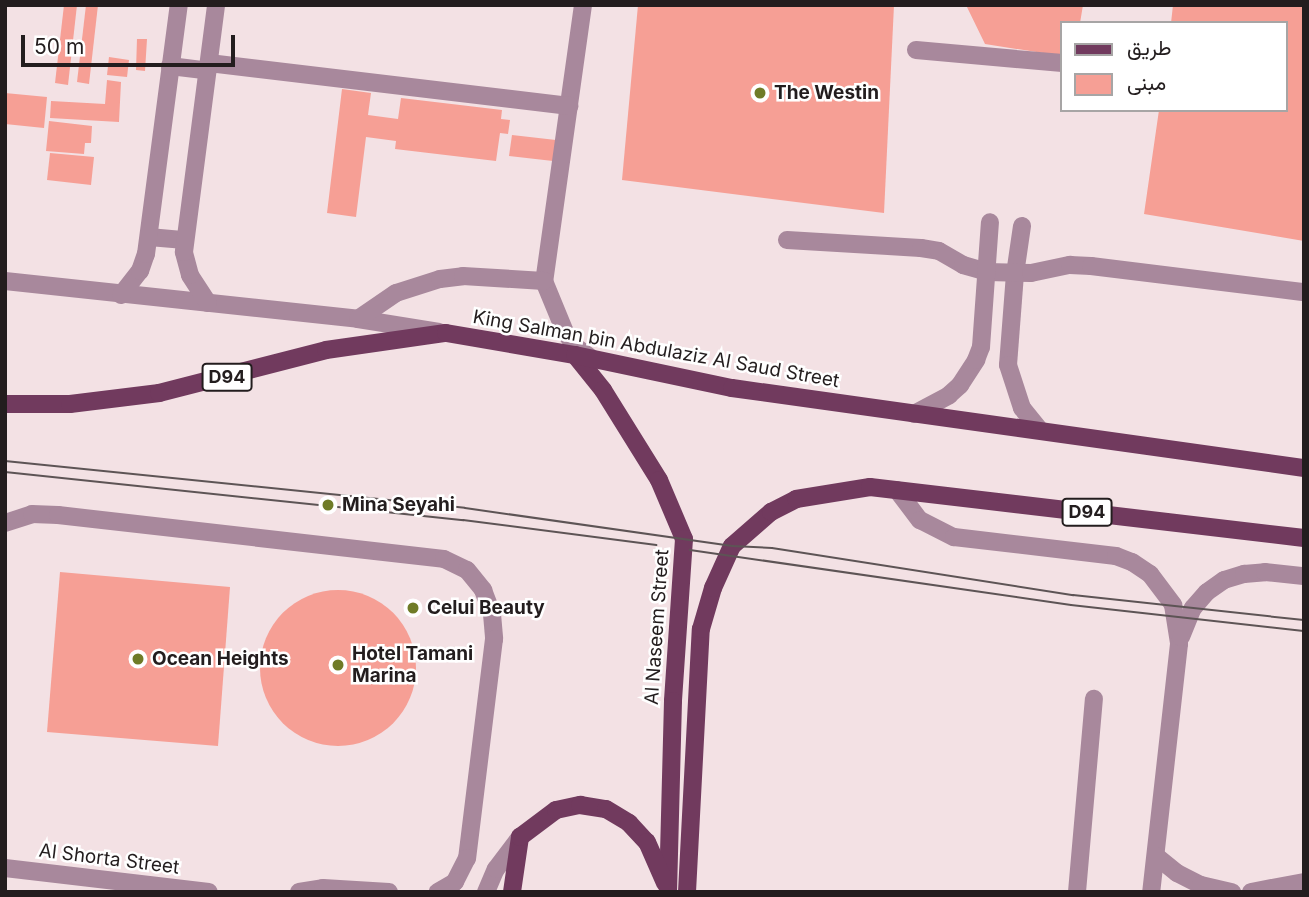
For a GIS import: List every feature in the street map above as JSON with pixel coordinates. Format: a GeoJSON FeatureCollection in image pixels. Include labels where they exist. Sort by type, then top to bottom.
{"type":"FeatureCollection","features":[{"type":"Feature","properties":{"kind":"main road","name":"King Salman bin Abdulaziz Al Saud Street"},"geometry":{"type":"LineString","coordinates":[[5,404],[70,404],[159,393],[326,349],[446,333],[575,355],[732,388],[1304,468]]}},
{"type":"Feature","properties":{"kind":"main road","name":"Al Naseem Street"},"geometry":{"type":"LineString","coordinates":[[575,355],[603,390],[659,480],[684,540],[672,727],[668,891]]}},
{"type":"Feature","properties":{"kind":"main road","name":"D94"},"geometry":{"type":"LineString","coordinates":[[687,892],[701,629],[726,557],[750,528],[796,499],[870,487],[1304,538]]}},
{"type":"Feature","properties":{"kind":"main road"},"geometry":{"type":"LineString","coordinates":[[512,892],[520,837],[556,810],[580,805],[606,809],[629,823],[648,842],[668,891]]}},
{"type":"Feature","properties":{"kind":"street"},"geometry":{"type":"LineString","coordinates":[[121,295],[140,271],[149,237],[179,5]]}},
{"type":"Feature","properties":{"kind":"street"},"geometry":{"type":"LineString","coordinates":[[208,303],[190,275],[185,240],[216,5]]}},
{"type":"Feature","properties":{"kind":"street"},"geometry":{"type":"LineString","coordinates":[[583,5],[544,281],[565,332],[576,347],[596,361]]}},
{"type":"Feature","properties":{"kind":"street"},"geometry":{"type":"LineString","coordinates":[[916,50],[1060,63]]}},
{"type":"Feature","properties":{"kind":"street"},"geometry":{"type":"LineString","coordinates":[[170,66],[208,67],[569,106]]}},
{"type":"Feature","properties":{"kind":"street"},"geometry":{"type":"LineString","coordinates":[[914,414],[949,395],[976,360],[981,346],[990,222]]}},
{"type":"Feature","properties":{"kind":"street"},"geometry":{"type":"LineString","coordinates":[[1022,226],[1015,274],[1008,365],[1022,408],[1039,429]]}},
{"type":"Feature","properties":{"kind":"street"},"geometry":{"type":"LineString","coordinates":[[149,237],[185,240]]}},
{"type":"Feature","properties":{"kind":"street"},"geometry":{"type":"LineString","coordinates":[[787,240],[922,248],[939,251],[963,265],[987,272],[1015,274],[1070,265],[1091,266],[1304,292]]}},
{"type":"Feature","properties":{"kind":"street"},"geometry":{"type":"LineString","coordinates":[[358,319],[396,293],[440,279],[463,276],[544,281]]}},
{"type":"Feature","properties":{"kind":"street"},"geometry":{"type":"LineString","coordinates":[[5,281],[358,319],[446,333]]}},
{"type":"Feature","properties":{"kind":"street"},"geometry":{"type":"LineString","coordinates":[[897,490],[920,520],[954,537],[1116,556],[1134,563],[1150,574],[1173,606],[1179,644]]}},
{"type":"Feature","properties":{"kind":"street"},"geometry":{"type":"LineString","coordinates":[[5,523],[32,514],[58,515],[444,559],[467,570],[483,590],[492,614],[494,639],[467,858],[455,882],[438,892]]}},
{"type":"Feature","properties":{"kind":"street"},"geometry":{"type":"LineString","coordinates":[[1151,892],[1179,644],[1193,608],[1207,592],[1224,580],[1265,572],[1304,576]]}},
{"type":"Feature","properties":{"kind":"street"},"geometry":{"type":"LineString","coordinates":[[1077,892],[1094,699]]}},
{"type":"Feature","properties":{"kind":"street"},"geometry":{"type":"LineString","coordinates":[[486,892],[496,869],[520,837]]}},
{"type":"Feature","properties":{"kind":"street"},"geometry":{"type":"LineString","coordinates":[[1156,856],[1177,873],[1201,885],[1232,892]]}},
{"type":"Feature","properties":{"kind":"street","name":"Al Shorta Street"},"geometry":{"type":"LineString","coordinates":[[5,868],[209,892]]}},
{"type":"Feature","properties":{"kind":"street"},"geometry":{"type":"LineString","coordinates":[[1251,892],[1304,882]]}},
{"type":"Feature","properties":{"kind":"street"},"geometry":{"type":"LineString","coordinates":[[299,892],[323,888],[389,892]]}},
{"type":"Feature","properties":{"kind":"building"},"geometry":{"type":"Polygon","coordinates":[[[64,5],[77,5],[68,85],[55,83],[64,5]]]}},
{"type":"Feature","properties":{"kind":"building"},"geometry":{"type":"Polygon","coordinates":[[[86,5],[98,5],[89,84],[77,82],[86,5]]]}},
{"type":"Feature","properties":{"kind":"building","name":"The Westin"},"geometry":{"type":"Polygon","coordinates":[[[638,5],[894,5],[884,213],[622,180],[638,5]]]}},
{"type":"Feature","properties":{"kind":"building"},"geometry":{"type":"Polygon","coordinates":[[[966,5],[1083,5],[1080,21],[1060,21],[1060,56],[985,44],[966,5]]]}},
{"type":"Feature","properties":{"kind":"building"},"geometry":{"type":"Polygon","coordinates":[[[1173,5],[1304,5],[1304,241],[1144,214],[1159,112],[1288,112],[1288,21],[1171,21],[1173,5]]]}},
{"type":"Feature","properties":{"kind":"building"},"geometry":{"type":"Polygon","coordinates":[[[137,39],[147,39],[145,71],[136,70],[137,39]]]}},
{"type":"Feature","properties":{"kind":"building"},"geometry":{"type":"Polygon","coordinates":[[[109,57],[129,60],[127,77],[107,75],[109,57]]]}},
{"type":"Feature","properties":{"kind":"building"},"geometry":{"type":"Polygon","coordinates":[[[107,80],[121,82],[119,122],[50,118],[51,101],[105,104],[107,80]]]}},
{"type":"Feature","properties":{"kind":"building"},"geometry":{"type":"Polygon","coordinates":[[[342,89],[371,93],[368,115],[398,119],[401,98],[502,110],[501,119],[510,120],[508,134],[500,133],[496,161],[395,149],[396,141],[366,137],[356,217],[327,213],[342,89]]]}},
{"type":"Feature","properties":{"kind":"building"},"geometry":{"type":"Polygon","coordinates":[[[5,93],[47,97],[44,128],[5,124],[5,93]]]}},
{"type":"Feature","properties":{"kind":"building"},"geometry":{"type":"Polygon","coordinates":[[[49,121],[92,126],[91,143],[85,143],[84,154],[46,151],[49,121]]]}},
{"type":"Feature","properties":{"kind":"building"},"geometry":{"type":"Polygon","coordinates":[[[512,135],[556,140],[553,161],[509,156],[512,135]]]}},
{"type":"Feature","properties":{"kind":"building"},"geometry":{"type":"Polygon","coordinates":[[[50,153],[94,157],[91,185],[47,180],[50,153]]]}},
{"type":"Feature","properties":{"kind":"building","name":"Ocean Heights"},"geometry":{"type":"Polygon","coordinates":[[[60,572],[230,587],[218,746],[47,732],[60,572]]]}},
{"type":"Feature","properties":{"kind":"building","name":"Hotel Tamani Marina"},"geometry":{"type":"Polygon","coordinates":[[[338,590],[368,596],[393,613],[410,638],[416,668],[410,698],[393,723],[368,740],[338,746],[308,740],[283,723],[266,698],[260,668],[266,638],[283,613],[308,596],[338,590]]]}},
{"type":"Feature","properties":{"kind":"tram line"},"geometry":{"type":"LineString","coordinates":[[5,461],[465,508],[732,546],[772,548],[1073,595],[1304,620]]}},
{"type":"Feature","properties":{"kind":"tram line"},"geometry":{"type":"LineString","coordinates":[[5,472],[463,520],[656,545]]}},
{"type":"Feature","properties":{"kind":"tram line"},"geometry":{"type":"LineString","coordinates":[[690,550],[1071,605],[1304,631]]}},
{"type":"Feature","properties":{"kind":"place","name":"The Westin"},"geometry":{"type":"Point","coordinates":[760,93]}},
{"type":"Feature","properties":{"kind":"place","name":"Mina Seyahi"},"geometry":{"type":"Point","coordinates":[328,505]}},
{"type":"Feature","properties":{"kind":"place","name":"Celui Beauty"},"geometry":{"type":"Point","coordinates":[413,608]}},
{"type":"Feature","properties":{"kind":"place","name":"Ocean Heights"},"geometry":{"type":"Point","coordinates":[138,659]}},
{"type":"Feature","properties":{"kind":"place","name":"Hotel Tamani Marina"},"geometry":{"type":"Point","coordinates":[338,665]}}]}
